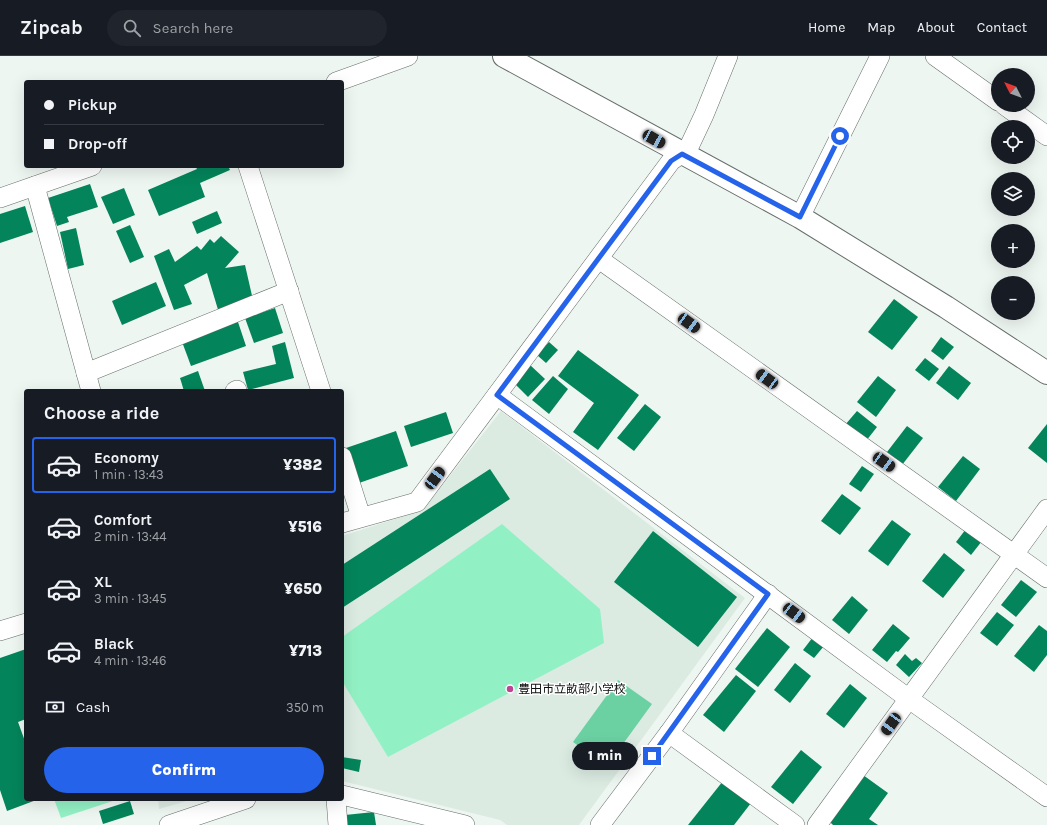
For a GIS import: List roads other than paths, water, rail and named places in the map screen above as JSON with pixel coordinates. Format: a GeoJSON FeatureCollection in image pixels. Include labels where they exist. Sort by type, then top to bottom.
{"type":"FeatureCollection","features":[{"type":"Feature","properties":{"kind":"street"},"geometry":{"type":"LineString","coordinates":[[342,80],[408,56]]}},
{"type":"Feature","properties":{"kind":"street"},"geometry":{"type":"LineString","coordinates":[[504,56],[800,217],[946,307],[1047,373]]}},
{"type":"Feature","properties":{"kind":"street"},"geometry":{"type":"LineString","coordinates":[[344,522],[361,516],[417,502],[671,161],[688,149],[704,115],[728,56]]}},
{"type":"Feature","properties":{"kind":"street"},"geometry":{"type":"LineString","coordinates":[[800,217],[880,56]]}},
{"type":"Feature","properties":{"kind":"street"},"geometry":{"type":"LineString","coordinates":[[935,56],[991,96]]}},
{"type":"Feature","properties":{"kind":"street"},"geometry":{"type":"LineString","coordinates":[[1014,112],[1047,136]]}},
{"type":"Feature","properties":{"kind":"street"},"geometry":{"type":"LineString","coordinates":[[0,198],[86,168]]}},
{"type":"Feature","properties":{"kind":"street"},"geometry":{"type":"LineString","coordinates":[[249,168],[320,389]]}},
{"type":"Feature","properties":{"kind":"street"},"geometry":{"type":"LineString","coordinates":[[35,186],[88,382],[289,291]]}},
{"type":"Feature","properties":{"kind":"street"},"geometry":{"type":"LineString","coordinates":[[598,259],[1047,578]]}},
{"type":"Feature","properties":{"kind":"street"},"geometry":{"type":"LineString","coordinates":[[497,395],[909,699],[1047,797]]}},
{"type":"Feature","properties":{"kind":"street"},"geometry":{"type":"LineString","coordinates":[[344,463],[361,516]]}},
{"type":"Feature","properties":{"kind":"street"},"geometry":{"type":"LineString","coordinates":[[817,825],[1047,509]]}},
{"type":"Feature","properties":{"kind":"street"},"geometry":{"type":"LineString","coordinates":[[600,825],[669,733],[768,594]]}},
{"type":"Feature","properties":{"kind":"street"},"geometry":{"type":"LineString","coordinates":[[0,631],[24,624]]}},
{"type":"Feature","properties":{"kind":"street"},"geometry":{"type":"LineString","coordinates":[[669,733],[795,825]]}},
{"type":"Feature","properties":{"kind":"street"},"geometry":{"type":"LineString","coordinates":[[344,795],[465,825]]}},
{"type":"Feature","properties":{"kind":"street"},"geometry":{"type":"LineString","coordinates":[[169,825],[240,801]]}},
{"type":"Feature","properties":{"kind":"street"},"geometry":{"type":"LineString","coordinates":[[336,801],[338,825]]}},
{"type":"Feature","properties":{"kind":"place","name":"豊田市立畝部小学校"},"geometry":{"type":"Point","coordinates":[510,689]}}]}
